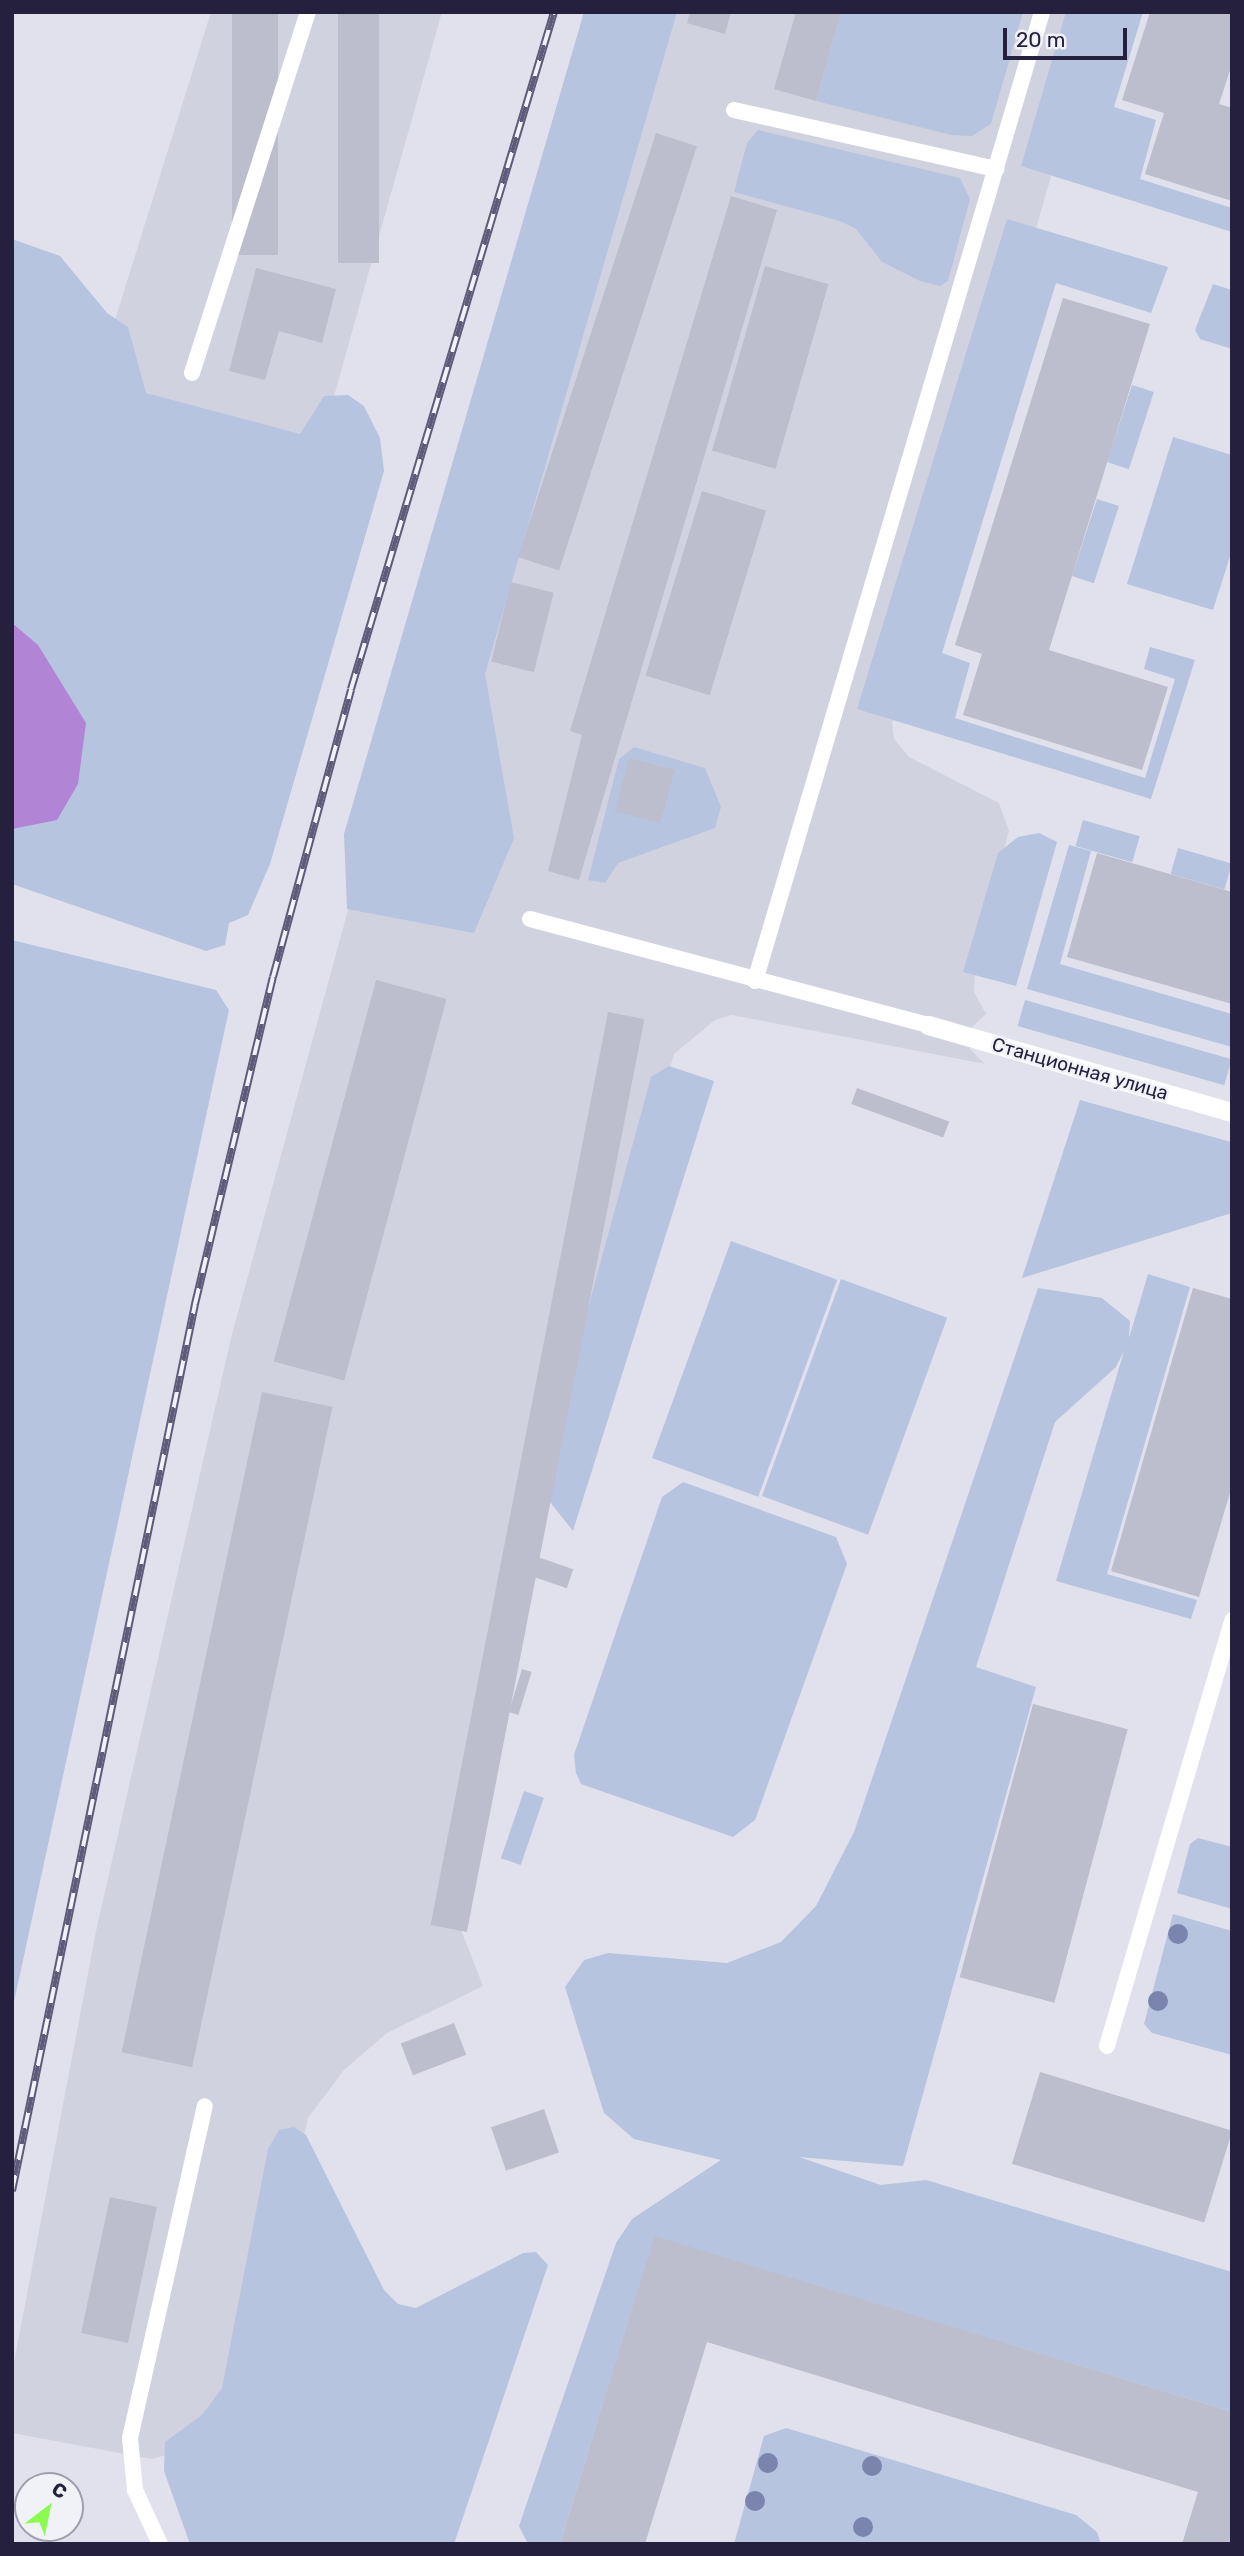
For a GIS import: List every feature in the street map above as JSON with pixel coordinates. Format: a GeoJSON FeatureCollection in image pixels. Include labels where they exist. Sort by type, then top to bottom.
{"type":"FeatureCollection","features":[{"type":"Feature","properties":{"kind":"street","name":"Станционная улица"},"geometry":{"type":"LineString","coordinates":[[928,1025],[1232,1112]]}},
{"type":"Feature","properties":{"kind":"lane"},"geometry":{"type":"LineString","coordinates":[[192,373],[308,12]]}},
{"type":"Feature","properties":{"kind":"lane"},"geometry":{"type":"LineString","coordinates":[[755,981],[1042,12]]}},
{"type":"Feature","properties":{"kind":"lane"},"geometry":{"type":"LineString","coordinates":[[734,110],[996,169]]}},
{"type":"Feature","properties":{"kind":"lane"},"geometry":{"type":"LineString","coordinates":[[530,919],[928,1025]]}},
{"type":"Feature","properties":{"kind":"lane"},"geometry":{"type":"LineString","coordinates":[[1107,2046],[1232,1620]]}},
{"type":"Feature","properties":{"kind":"lane"},"geometry":{"type":"LineString","coordinates":[[160,2544],[135,2490],[130,2438],[205,2106]]}},
{"type":"Feature","properties":{"kind":"shaded area"},"geometry":{"type":"Polygon","coordinates":[[[211,12],[442,12],[316,460],[92,394],[211,12]]]}},
{"type":"Feature","properties":{"kind":"shaded area"},"geometry":{"type":"Polygon","coordinates":[[[584,12],[677,12],[485,674],[514,838],[474,933],[347,909],[344,834],[584,12]]]}},
{"type":"Feature","properties":{"kind":"shaded area"},"geometry":{"type":"Polygon","coordinates":[[[613,12],[1099,12],[892,723],[894,739],[909,757],[999,803],[1009,831],[976,955],[974,992],[986,1014],[971,1028],[970,1049],[985,1064],[732,1015],[715,1020],[674,1054],[536,1520],[509,1554],[456,1877],[460,1927],[483,1986],[387,2033],[344,2070],[308,2118],[299,2158],[301,2243],[196,2446],[152,2459],[12,2433],[12,2373],[96,1931],[231,1338],[365,848],[613,12]]]}},
{"type":"Feature","properties":{"kind":"shaded area"},"geometry":{"type":"Polygon","coordinates":[[[841,12],[1023,12],[991,124],[972,136],[951,135],[816,101],[841,12]]]}},
{"type":"Feature","properties":{"kind":"shaded area"},"geometry":{"type":"Polygon","coordinates":[[[1066,12],[1143,12],[1114,107],[1156,120],[1140,179],[1232,208],[1232,232],[1021,166],[1066,12]]]}},
{"type":"Feature","properties":{"kind":"shaded area"},"geometry":{"type":"Polygon","coordinates":[[[758,130],[960,178],[970,199],[948,281],[940,286],[920,281],[882,262],[856,229],[840,221],[734,192],[747,143],[758,130]]]}},
{"type":"Feature","properties":{"kind":"shaded area"},"geometry":{"type":"Polygon","coordinates":[[[1007,219],[1168,267],[1151,313],[1056,283],[942,653],[970,663],[955,718],[1145,778],[1175,679],[1144,669],[1150,647],[1195,660],[1151,799],[857,709],[1007,219]]]}},
{"type":"Feature","properties":{"kind":"shaded area"},"geometry":{"type":"Polygon","coordinates":[[[12,239],[60,256],[107,313],[128,327],[146,393],[300,434],[324,396],[348,395],[364,406],[380,438],[384,471],[270,864],[248,915],[229,923],[225,945],[206,951],[12,884],[12,239]]]}},
{"type":"Feature","properties":{"kind":"shaded area"},"geometry":{"type":"Polygon","coordinates":[[[1213,284],[1232,290],[1232,349],[1200,339],[1195,330],[1213,284]]]}},
{"type":"Feature","properties":{"kind":"shaded area"},"geometry":{"type":"Polygon","coordinates":[[[1132,385],[1154,392],[1129,469],[1107,462],[1132,385]]]}},
{"type":"Feature","properties":{"kind":"shaded area"},"geometry":{"type":"Polygon","coordinates":[[[1173,437],[1232,455],[1232,550],[1213,610],[1127,584],[1173,437]]]}},
{"type":"Feature","properties":{"kind":"shaded area"},"geometry":{"type":"Polygon","coordinates":[[[1097,499],[1119,506],[1094,583],[1072,576],[1097,499]]]}},
{"type":"Feature","properties":{"kind":"shaded area"},"geometry":{"type":"Polygon","coordinates":[[[12,623],[38,645],[86,723],[78,784],[57,820],[12,829],[12,623]]]}},
{"type":"Feature","properties":{"kind":"shaded area"},"geometry":{"type":"Polygon","coordinates":[[[634,747],[705,768],[721,807],[715,828],[618,863],[605,883],[588,880],[619,759],[634,747]]]}},
{"type":"Feature","properties":{"kind":"shaded area"},"geometry":{"type":"Polygon","coordinates":[[[1083,820],[1140,836],[1132,862],[1076,846],[1083,820]]]}},
{"type":"Feature","properties":{"kind":"shaded area"},"geometry":{"type":"Polygon","coordinates":[[[1039,833],[1057,842],[1016,986],[963,972],[998,853],[1018,837],[1039,833]]]}},
{"type":"Feature","properties":{"kind":"shaded area"},"geometry":{"type":"Polygon","coordinates":[[[1069,845],[1091,851],[1060,964],[1232,1014],[1232,1047],[1027,989],[1069,845]]]}},
{"type":"Feature","properties":{"kind":"shaded area"},"geometry":{"type":"Polygon","coordinates":[[[1178,848],[1232,863],[1224,889],[1171,874],[1178,848]]]}},
{"type":"Feature","properties":{"kind":"shaded area"},"geometry":{"type":"Polygon","coordinates":[[[12,940],[216,990],[229,1010],[12,2011],[12,940]]]}},
{"type":"Feature","properties":{"kind":"shaded area"},"geometry":{"type":"Polygon","coordinates":[[[1025,1000],[1232,1059],[1224,1085],[1018,1026],[1025,1000]]]}},
{"type":"Feature","properties":{"kind":"shaded area"},"geometry":{"type":"Polygon","coordinates":[[[669,1066],[714,1081],[573,1531],[539,1488],[651,1077],[669,1066]]]}},
{"type":"Feature","properties":{"kind":"shaded area"},"geometry":{"type":"Polygon","coordinates":[[[1080,1100],[1231,1142],[1232,1213],[1022,1278],[1080,1100]]]}},
{"type":"Feature","properties":{"kind":"shaded area"},"geometry":{"type":"Polygon","coordinates":[[[731,1241],[837,1280],[758,1497],[652,1458],[731,1241]]]}},
{"type":"Feature","properties":{"kind":"shaded area"},"geometry":{"type":"Polygon","coordinates":[[[1148,1274],[1190,1287],[1107,1574],[1197,1600],[1191,1619],[1056,1581],[1124,1351],[1116,1367],[1055,1422],[976,1667],[1036,1687],[903,2166],[799,2157],[881,2185],[926,2180],[1232,2272],[1232,2412],[654,2237],[560,2544],[528,2544],[519,2526],[616,2243],[632,2219],[721,2160],[634,2139],[604,2113],[565,1987],[584,1960],[608,1953],[727,1963],[781,1942],[816,1906],[854,1832],[1038,1288],[1102,1298],[1130,1321],[1129,1338],[1148,1274]]]}},
{"type":"Feature","properties":{"kind":"shaded area"},"geometry":{"type":"Polygon","coordinates":[[[841,1279],[947,1318],[868,1535],[762,1496],[841,1279]]]}},
{"type":"Feature","properties":{"kind":"shaded area"},"geometry":{"type":"Polygon","coordinates":[[[683,1482],[836,1537],[847,1564],[755,1820],[733,1837],[581,1784],[576,1773],[574,1755],[662,1497],[683,1482]]]}},
{"type":"Feature","properties":{"kind":"shaded area"},"geometry":{"type":"Polygon","coordinates":[[[524,1791],[544,1798],[521,1865],[501,1858],[524,1791]]]}},
{"type":"Feature","properties":{"kind":"shaded area"},"geometry":{"type":"Polygon","coordinates":[[[1198,1838],[1232,1847],[1232,1909],[1177,1893],[1190,1844],[1198,1838]]]}},
{"type":"Feature","properties":{"kind":"shaded area"},"geometry":{"type":"Polygon","coordinates":[[[1173,1914],[1232,1931],[1232,2055],[1152,2033],[1144,2024],[1173,1914]]]}},
{"type":"Feature","properties":{"kind":"shaded area"},"geometry":{"type":"Polygon","coordinates":[[[294,2127],[306,2135],[384,2290],[398,2304],[416,2308],[523,2253],[536,2252],[548,2265],[454,2544],[190,2544],[164,2471],[165,2442],[202,2415],[222,2388],[268,2149],[279,2130],[294,2127]]]}},
{"type":"Feature","properties":{"kind":"shaded area"},"geometry":{"type":"Polygon","coordinates":[[[786,2428],[1076,2515],[1097,2532],[1101,2544],[734,2544],[764,2436],[786,2428]]]}},
{"type":"Feature","properties":{"kind":"building"},"geometry":{"type":"Polygon","coordinates":[[[232,12],[278,12],[278,255],[232,255],[232,12]]]}},
{"type":"Feature","properties":{"kind":"building"},"geometry":{"type":"Polygon","coordinates":[[[338,12],[379,12],[379,263],[338,263],[338,12]]]}},
{"type":"Feature","properties":{"kind":"building"},"geometry":{"type":"Polygon","coordinates":[[[690,12],[731,12],[725,34],[687,23],[690,12]]]}},
{"type":"Feature","properties":{"kind":"building"},"geometry":{"type":"Polygon","coordinates":[[[796,12],[841,12],[816,101],[774,89],[796,12]]]}},
{"type":"Feature","properties":{"kind":"building"},"geometry":{"type":"Polygon","coordinates":[[[1150,12],[1232,12],[1232,64],[1219,104],[1232,108],[1232,201],[1145,174],[1164,113],[1122,100],[1150,12]]]}},
{"type":"Feature","properties":{"kind":"building"},"geometry":{"type":"Polygon","coordinates":[[[656,133],[697,146],[559,570],[518,557],[656,133]]]}},
{"type":"Feature","properties":{"kind":"building"},"geometry":{"type":"Polygon","coordinates":[[[731,196],[777,210],[579,880],[548,871],[582,735],[570,731],[731,196]]]}},
{"type":"Feature","properties":{"kind":"building"},"geometry":{"type":"Polygon","coordinates":[[[765,266],[828,284],[776,469],[712,451],[765,266]]]}},
{"type":"Feature","properties":{"kind":"building"},"geometry":{"type":"Polygon","coordinates":[[[256,268],[336,289],[322,343],[279,331],[265,380],[229,371],[256,268]]]}},
{"type":"Feature","properties":{"kind":"building"},"geometry":{"type":"Polygon","coordinates":[[[1063,298],[1150,324],[1049,650],[1168,687],[1142,770],[963,715],[982,654],[955,645],[1063,298]]]}},
{"type":"Feature","properties":{"kind":"building"},"geometry":{"type":"Polygon","coordinates":[[[702,491],[766,511],[710,695],[646,676],[702,491]]]}},
{"type":"Feature","properties":{"kind":"building"},"geometry":{"type":"Polygon","coordinates":[[[511,582],[554,593],[534,672],[491,662],[511,582]]]}},
{"type":"Feature","properties":{"kind":"building"},"geometry":{"type":"Polygon","coordinates":[[[629,758],[674,770],[660,823],[615,811],[629,758]]]}},
{"type":"Feature","properties":{"kind":"building"},"geometry":{"type":"Polygon","coordinates":[[[1097,853],[1232,892],[1232,1004],[1067,957],[1097,853]]]}},
{"type":"Feature","properties":{"kind":"building"},"geometry":{"type":"Polygon","coordinates":[[[376,980],[447,999],[344,1380],[274,1362],[376,980]]]}},
{"type":"Feature","properties":{"kind":"building"},"geometry":{"type":"Polygon","coordinates":[[[608,1012],[644,1019],[467,1932],[431,1925],[608,1012]]]}},
{"type":"Feature","properties":{"kind":"building"},"geometry":{"type":"Polygon","coordinates":[[[857,1088],[949,1122],[943,1137],[851,1104],[857,1088]]]}},
{"type":"Feature","properties":{"kind":"building"},"geometry":{"type":"Polygon","coordinates":[[[1193,1288],[1232,1299],[1232,1486],[1199,1597],[1111,1571],[1193,1288]]]}},
{"type":"Feature","properties":{"kind":"building"},"geometry":{"type":"Polygon","coordinates":[[[262,1392],[332,1407],[192,2067],[122,2052],[262,1392]]]}},
{"type":"Feature","properties":{"kind":"building"},"geometry":{"type":"Polygon","coordinates":[[[526,1553],[573,1569],[567,1588],[519,1572],[526,1553]]]}},
{"type":"Feature","properties":{"kind":"building"},"geometry":{"type":"Polygon","coordinates":[[[522,1669],[532,1672],[518,1715],[509,1712],[522,1669]]]}},
{"type":"Feature","properties":{"kind":"building"},"geometry":{"type":"Polygon","coordinates":[[[1033,1704],[1128,1729],[1054,2003],[960,1977],[1033,1704]]]}},
{"type":"Feature","properties":{"kind":"building"},"geometry":{"type":"Polygon","coordinates":[[[454,2023],[466,2055],[413,2075],[401,2043],[454,2023]]]}},
{"type":"Feature","properties":{"kind":"building"},"geometry":{"type":"Polygon","coordinates":[[[1040,2072],[1232,2131],[1204,2223],[1012,2164],[1040,2072]]]}},
{"type":"Feature","properties":{"kind":"building"},"geometry":{"type":"Polygon","coordinates":[[[544,2109],[559,2152],[506,2171],[491,2127],[544,2109]]]}},
{"type":"Feature","properties":{"kind":"building"},"geometry":{"type":"Polygon","coordinates":[[[110,2197],[157,2207],[128,2343],[81,2333],[110,2197]]]}},
{"type":"Feature","properties":{"kind":"building"},"geometry":{"type":"Polygon","coordinates":[[[654,2236],[1232,2412],[1232,2544],[1182,2544],[1198,2492],[707,2342],[645,2544],[560,2544],[654,2236]]]}},
{"type":"Feature","properties":{"kind":"railway"},"geometry":{"type":"LineString","coordinates":[[12,2191],[195,1304],[273,977],[351,689],[554,12]]}}]}
